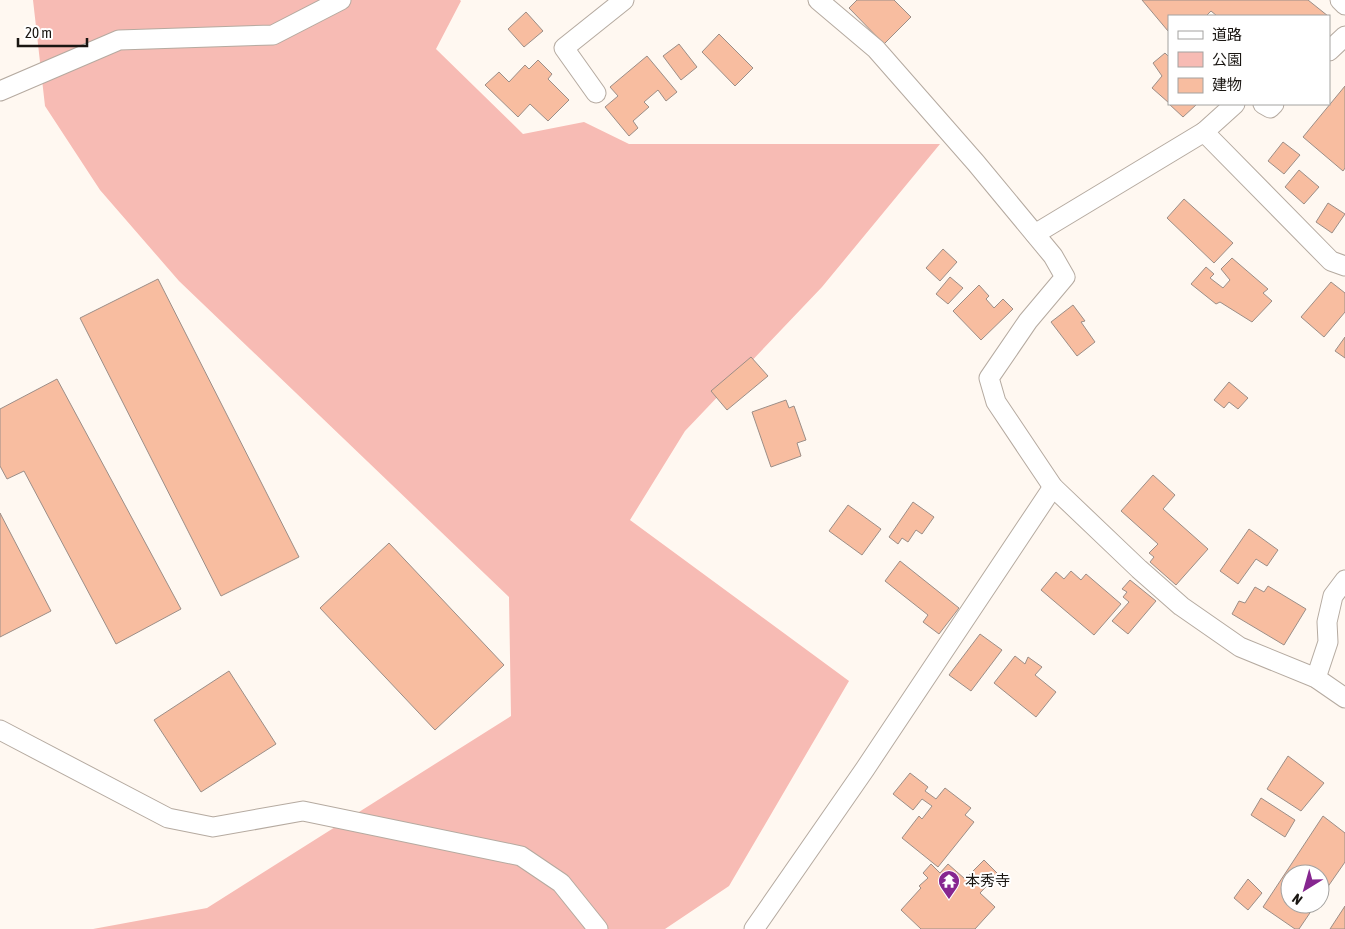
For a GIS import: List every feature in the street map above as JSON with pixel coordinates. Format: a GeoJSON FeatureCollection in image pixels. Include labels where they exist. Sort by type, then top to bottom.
{"type":"FeatureCollection","features":[{"type":"Feature","properties":{"kind":"street"},"geometry":{"type":"LineString","coordinates":[[0,91],[120,40],[273,35],[341,0]]}},
{"type":"Feature","properties":{"kind":"street"},"geometry":{"type":"LineString","coordinates":[[596,93],[564,48],[624,0]]}},
{"type":"Feature","properties":{"kind":"street"},"geometry":{"type":"LineString","coordinates":[[818,0],[876,49],[1035,234],[1053,256],[1065,277],[1028,321],[990,378],[996,402],[1053,488],[1181,606],[1240,646],[1316,678],[1345,698]]}},
{"type":"Feature","properties":{"kind":"street"},"geometry":{"type":"LineString","coordinates":[[1340,0],[1345,5]]}},
{"type":"Feature","properties":{"kind":"street"},"geometry":{"type":"LineString","coordinates":[[1330,50],[1345,36]]}},
{"type":"Feature","properties":{"kind":"street"},"geometry":{"type":"LineString","coordinates":[[1035,234],[1204,132],[1234,105]]}},
{"type":"Feature","properties":{"kind":"street"},"geometry":{"type":"LineString","coordinates":[[1204,132],[1331,260],[1345,266]]}},
{"type":"Feature","properties":{"kind":"street"},"geometry":{"type":"LineString","coordinates":[[754,929],[865,769],[1053,488]]}},
{"type":"Feature","properties":{"kind":"street"},"geometry":{"type":"LineString","coordinates":[[1316,678],[1328,642],[1327,622],[1333,596],[1345,580]]}},
{"type":"Feature","properties":{"kind":"street"},"geometry":{"type":"LineString","coordinates":[[0,730],[168,818],[213,827],[304,811],[522,856],[561,883],[598,929]]}},
{"type":"Feature","properties":{"kind":"green space"},"geometry":{"type":"Polygon","coordinates":[[[33,0],[460,0],[436,49],[523,134],[584,122],[629,144],[940,144],[822,287],[685,431],[630,520],[849,681],[729,886],[665,929],[93,929],[207,908],[511,716],[509,597],[179,281],[100,190],[45,106],[33,0]]]}},
{"type":"Feature","properties":{"kind":"building"},"geometry":{"type":"Polygon","coordinates":[[[857,0],[894,0],[911,17],[884,44],[849,8],[857,0]]]}},
{"type":"Feature","properties":{"kind":"building"},"geometry":{"type":"Polygon","coordinates":[[[1142,0],[1308,0],[1327,15],[1216,15],[1211,11],[1207,15],[1168,15],[1168,31],[1142,0]]]}},
{"type":"Feature","properties":{"kind":"building"},"geometry":{"type":"Polygon","coordinates":[[[526,12],[543,31],[524,47],[508,29],[526,12]]]}},
{"type":"Feature","properties":{"kind":"building"},"geometry":{"type":"Polygon","coordinates":[[[719,34],[753,68],[735,86],[702,52],[719,34]]]}},
{"type":"Feature","properties":{"kind":"building"},"geometry":{"type":"Polygon","coordinates":[[[679,44],[697,67],[681,80],[663,56],[679,44]]]}},
{"type":"Feature","properties":{"kind":"building"},"geometry":{"type":"Polygon","coordinates":[[[1165,53],[1168,56],[1168,102],[1152,88],[1162,76],[1153,63],[1165,53]]]}},
{"type":"Feature","properties":{"kind":"building"},"geometry":{"type":"Polygon","coordinates":[[[647,56],[677,92],[666,101],[658,90],[644,102],[649,107],[633,121],[638,128],[629,136],[605,107],[618,96],[610,87],[647,56]]]}},
{"type":"Feature","properties":{"kind":"building"},"geometry":{"type":"Polygon","coordinates":[[[538,60],[552,74],[548,79],[569,100],[548,121],[530,104],[518,117],[485,85],[499,72],[509,82],[525,65],[529,69],[538,60]]]}},
{"type":"Feature","properties":{"kind":"building"},"geometry":{"type":"Polygon","coordinates":[[[1345,86],[1345,168],[1343,171],[1303,137],[1345,86]]]}},
{"type":"Feature","properties":{"kind":"building"},"geometry":{"type":"Polygon","coordinates":[[[1170,105],[1196,105],[1183,117],[1170,105]]]}},
{"type":"Feature","properties":{"kind":"building"},"geometry":{"type":"Polygon","coordinates":[[[1283,142],[1300,155],[1284,174],[1268,161],[1283,142]]]}},
{"type":"Feature","properties":{"kind":"building"},"geometry":{"type":"Polygon","coordinates":[[[1299,170],[1319,187],[1304,204],[1285,187],[1299,170]]]}},
{"type":"Feature","properties":{"kind":"building"},"geometry":{"type":"Polygon","coordinates":[[[1184,199],[1233,243],[1214,263],[1167,218],[1184,199]]]}},
{"type":"Feature","properties":{"kind":"building"},"geometry":{"type":"Polygon","coordinates":[[[1328,203],[1345,214],[1332,233],[1316,222],[1328,203]]]}},
{"type":"Feature","properties":{"kind":"building"},"geometry":{"type":"Polygon","coordinates":[[[943,249],[957,262],[940,281],[926,268],[943,249]]]}},
{"type":"Feature","properties":{"kind":"building"},"geometry":{"type":"Polygon","coordinates":[[[1232,258],[1268,289],[1263,293],[1272,301],[1252,322],[1220,302],[1216,304],[1191,284],[1206,267],[1214,274],[1210,278],[1223,288],[1230,280],[1221,269],[1232,258]]]}},
{"type":"Feature","properties":{"kind":"building"},"geometry":{"type":"Polygon","coordinates":[[[950,277],[963,288],[948,304],[936,294],[950,277]]]}},
{"type":"Feature","properties":{"kind":"building"},"geometry":{"type":"Polygon","coordinates":[[[158,279],[299,557],[221,596],[80,318],[158,279]]]}},
{"type":"Feature","properties":{"kind":"building"},"geometry":{"type":"Polygon","coordinates":[[[1331,282],[1345,293],[1345,312],[1324,337],[1301,317],[1331,282]]]}},
{"type":"Feature","properties":{"kind":"building"},"geometry":{"type":"Polygon","coordinates":[[[979,285],[989,296],[986,299],[994,308],[1003,299],[1013,309],[981,340],[953,311],[979,285]]]}},
{"type":"Feature","properties":{"kind":"building"},"geometry":{"type":"Polygon","coordinates":[[[1073,305],[1085,321],[1081,322],[1095,342],[1077,356],[1051,322],[1073,305]]]}},
{"type":"Feature","properties":{"kind":"building"},"geometry":{"type":"Polygon","coordinates":[[[1345,337],[1345,358],[1335,351],[1345,337]]]}},
{"type":"Feature","properties":{"kind":"building"},"geometry":{"type":"Polygon","coordinates":[[[751,357],[768,376],[727,410],[711,391],[751,357]]]}},
{"type":"Feature","properties":{"kind":"building"},"geometry":{"type":"Polygon","coordinates":[[[57,379],[181,609],[116,644],[24,471],[7,479],[0,466],[0,409],[57,379]]]}},
{"type":"Feature","properties":{"kind":"building"},"geometry":{"type":"Polygon","coordinates":[[[1229,382],[1248,398],[1238,409],[1229,402],[1224,408],[1214,400],[1229,382]]]}},
{"type":"Feature","properties":{"kind":"building"},"geometry":{"type":"Polygon","coordinates":[[[786,400],[789,408],[794,406],[806,440],[797,443],[801,456],[771,467],[752,412],[786,400]]]}},
{"type":"Feature","properties":{"kind":"building"},"geometry":{"type":"Polygon","coordinates":[[[1153,475],[1175,495],[1163,509],[1208,549],[1176,585],[1150,562],[1154,557],[1149,553],[1158,544],[1121,511],[1153,475]]]}},
{"type":"Feature","properties":{"kind":"building"},"geometry":{"type":"Polygon","coordinates":[[[913,502],[934,517],[922,534],[916,530],[908,542],[902,538],[898,544],[889,537],[913,502]]]}},
{"type":"Feature","properties":{"kind":"building"},"geometry":{"type":"Polygon","coordinates":[[[848,505],[881,529],[862,555],[829,531],[848,505]]]}},
{"type":"Feature","properties":{"kind":"building"},"geometry":{"type":"Polygon","coordinates":[[[0,513],[51,611],[0,637],[0,513]]]}},
{"type":"Feature","properties":{"kind":"building"},"geometry":{"type":"Polygon","coordinates":[[[1249,529],[1278,550],[1267,566],[1256,559],[1238,584],[1220,571],[1249,529]]]}},
{"type":"Feature","properties":{"kind":"building"},"geometry":{"type":"Polygon","coordinates":[[[389,543],[504,665],[435,730],[320,608],[389,543]]]}},
{"type":"Feature","properties":{"kind":"building"},"geometry":{"type":"Polygon","coordinates":[[[900,561],[959,608],[939,634],[923,622],[928,615],[885,581],[900,561]]]}},
{"type":"Feature","properties":{"kind":"building"},"geometry":{"type":"Polygon","coordinates":[[[1071,571],[1081,580],[1086,574],[1121,604],[1094,635],[1041,590],[1056,572],[1064,579],[1071,571]]]}},
{"type":"Feature","properties":{"kind":"building"},"geometry":{"type":"Polygon","coordinates":[[[1130,580],[1156,601],[1128,634],[1112,621],[1129,602],[1123,597],[1127,592],[1122,589],[1130,580]]]}},
{"type":"Feature","properties":{"kind":"building"},"geometry":{"type":"Polygon","coordinates":[[[1268,586],[1306,609],[1284,645],[1232,614],[1239,601],[1245,603],[1255,587],[1264,592],[1268,586]]]}},
{"type":"Feature","properties":{"kind":"building"},"geometry":{"type":"Polygon","coordinates":[[[980,634],[1002,650],[971,691],[949,675],[980,634]]]}},
{"type":"Feature","properties":{"kind":"building"},"geometry":{"type":"Polygon","coordinates":[[[1015,656],[1025,664],[1028,657],[1042,667],[1035,675],[1056,692],[1036,717],[994,683],[1015,656]]]}},
{"type":"Feature","properties":{"kind":"building"},"geometry":{"type":"Polygon","coordinates":[[[229,671],[276,744],[201,792],[154,720],[229,671]]]}},
{"type":"Feature","properties":{"kind":"building"},"geometry":{"type":"Polygon","coordinates":[[[1288,756],[1324,783],[1301,811],[1267,789],[1288,756]]]}},
{"type":"Feature","properties":{"kind":"building"},"geometry":{"type":"Polygon","coordinates":[[[910,773],[928,787],[925,791],[936,799],[945,788],[971,808],[965,815],[974,822],[938,867],[902,838],[919,816],[922,819],[932,806],[922,799],[913,810],[893,794],[910,773]]]}},
{"type":"Feature","properties":{"kind":"building"},"geometry":{"type":"Polygon","coordinates":[[[1261,798],[1295,820],[1285,837],[1251,815],[1261,798]]]}},
{"type":"Feature","properties":{"kind":"building"},"geometry":{"type":"Polygon","coordinates":[[[1323,816],[1345,833],[1345,862],[1330,884],[1330,864],[1291,864],[1323,816]]]}},
{"type":"Feature","properties":{"kind":"building","name":"本秀寺"},"geometry":{"type":"Polygon","coordinates":[[[984,860],[998,874],[980,893],[995,907],[975,929],[921,929],[901,910],[921,888],[919,886],[928,878],[923,873],[931,864],[940,873],[948,864],[965,879],[984,860]]]}},
{"type":"Feature","properties":{"kind":"building"},"geometry":{"type":"Polygon","coordinates":[[[1248,879],[1262,893],[1248,910],[1234,898],[1248,879]]]}},
{"type":"Feature","properties":{"kind":"building"},"geometry":{"type":"Polygon","coordinates":[[[1280,881],[1280,914],[1309,914],[1299,929],[1295,929],[1263,907],[1280,881]]]}},
{"type":"Feature","properties":{"kind":"building"},"geometry":{"type":"Polygon","coordinates":[[[1345,906],[1345,929],[1330,929],[1345,906]]]}},
{"type":"Feature","properties":{"kind":"place","name":"本秀寺"},"geometry":{"type":"Point","coordinates":[949,900]}}]}
